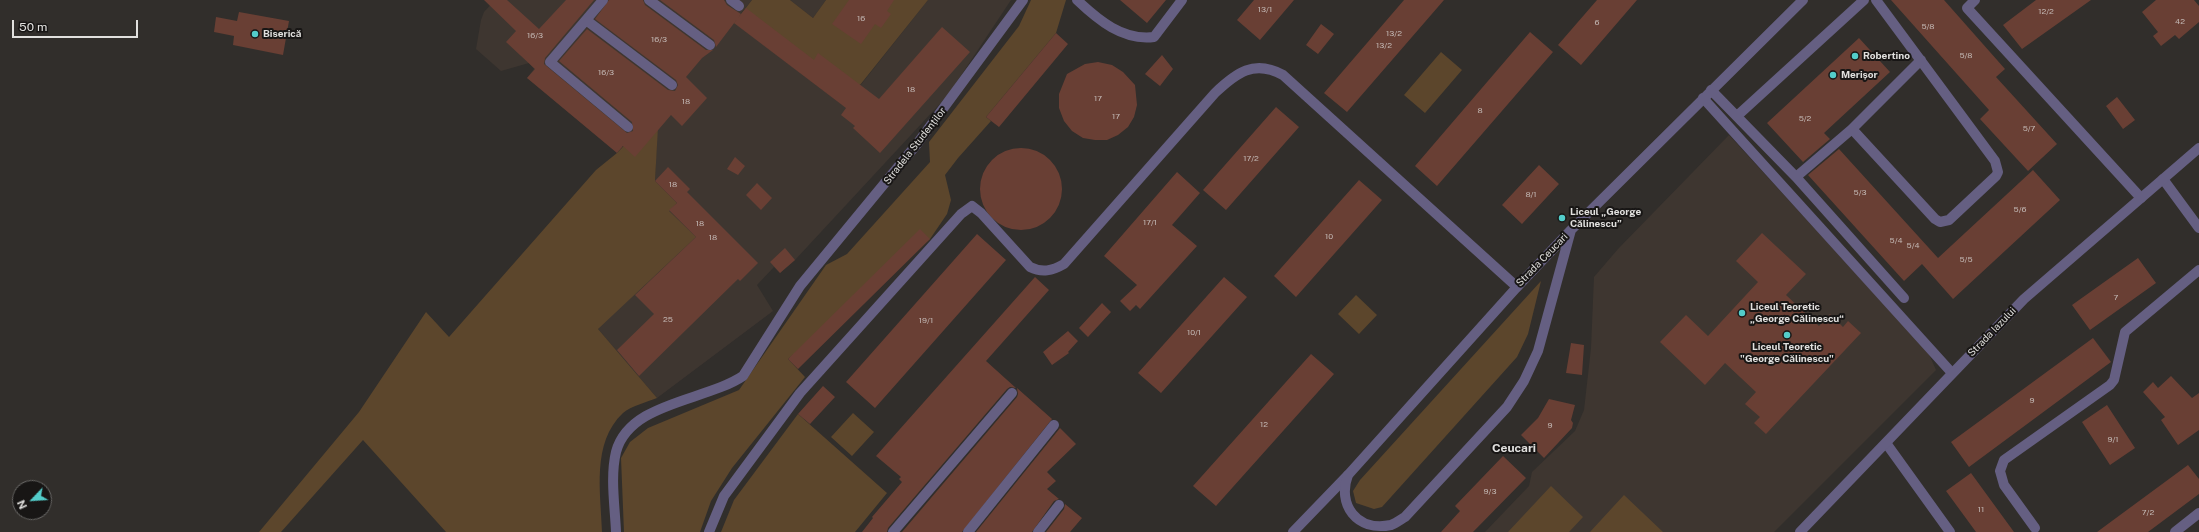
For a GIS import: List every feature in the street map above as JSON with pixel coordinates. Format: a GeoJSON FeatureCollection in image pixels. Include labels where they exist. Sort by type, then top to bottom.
{"type":"FeatureCollection","features":[{"type":"Feature","properties":{"kind":"street"},"geometry":{"type":"LineString","coordinates":[[603,0],[550,62],[628,128]]}},
{"type":"Feature","properties":{"kind":"street"},"geometry":{"type":"LineString","coordinates":[[649,0],[710,45]]}},
{"type":"Feature","properties":{"kind":"street","name":"Stradela Studenților"},"geometry":{"type":"LineString","coordinates":[[616,532],[614,472],[616,452],[624,434],[639,420],[658,410],[729,385],[743,376],[800,286],[917,144],[1023,0]]}},
{"type":"Feature","properties":{"kind":"street"},"geometry":{"type":"LineString","coordinates":[[1077,0],[1108,26],[1140,39],[1154,37],[1182,0]]}},
{"type":"Feature","properties":{"kind":"street","name":"Strada Ceucari"},"geometry":{"type":"LineString","coordinates":[[1293,532],[1348,475],[1516,287],[1711,90],[1803,0]]}},
{"type":"Feature","properties":{"kind":"street"},"geometry":{"type":"LineString","coordinates":[[1737,116],[1864,0]]}},
{"type":"Feature","properties":{"kind":"street"},"geometry":{"type":"LineString","coordinates":[[1852,129],[1935,220],[1940,222],[1950,220],[1996,176],[1998,172],[1995,160],[1876,0]]}},
{"type":"Feature","properties":{"kind":"street"},"geometry":{"type":"LineString","coordinates":[[1975,0],[1967,8],[2141,198]]}},
{"type":"Feature","properties":{"kind":"street"},"geometry":{"type":"LineString","coordinates":[[586,20],[672,85]]}},
{"type":"Feature","properties":{"kind":"street"},"geometry":{"type":"LineString","coordinates":[[1796,177],[1852,129],[1921,60]]}},
{"type":"Feature","properties":{"kind":"street"},"geometry":{"type":"LineString","coordinates":[[709,532],[724,496],[800,393],[961,214],[972,206],[981,213],[1030,267],[1038,271],[1052,270],[1064,264],[1215,93],[1245,70],[1264,67],[1283,75],[1516,287]]}},
{"type":"Feature","properties":{"kind":"street"},"geometry":{"type":"LineString","coordinates":[[1711,90],[1796,177],[1904,298]]}},
{"type":"Feature","properties":{"kind":"street"},"geometry":{"type":"LineString","coordinates":[[1703,98],[1952,373]]}},
{"type":"Feature","properties":{"kind":"street","name":"Strada Iazului"},"geometry":{"type":"LineString","coordinates":[[1800,532],[2024,299],[2199,148]]}},
{"type":"Feature","properties":{"kind":"street"},"geometry":{"type":"LineString","coordinates":[[2163,179],[2199,228]]}},
{"type":"Feature","properties":{"kind":"street"},"geometry":{"type":"LineString","coordinates":[[1348,475],[1344,492],[1345,501],[1348,511],[1355,520],[1365,526],[1378,528],[1391,525],[1404,517],[1507,407],[1524,381],[1538,351],[1571,230]]}},
{"type":"Feature","properties":{"kind":"street"},"geometry":{"type":"LineString","coordinates":[[2035,528],[2004,485],[2000,471],[2004,460],[2110,385],[2114,380],[2125,332],[2199,270]]}},
{"type":"Feature","properties":{"kind":"street"},"geometry":{"type":"LineString","coordinates":[[893,532],[1012,393]]}},
{"type":"Feature","properties":{"kind":"street"},"geometry":{"type":"LineString","coordinates":[[968,532],[1054,425]]}},
{"type":"Feature","properties":{"kind":"street"},"geometry":{"type":"LineString","coordinates":[[1886,443],[1950,532]]}},
{"type":"Feature","properties":{"kind":"street"},"geometry":{"type":"LineString","coordinates":[[1038,532],[1059,505]]}},
{"type":"Feature","properties":{"kind":"street"},"geometry":{"type":"LineString","coordinates":[[2175,532],[2199,513]]}},
{"type":"Feature","properties":{"kind":"shaded area"},"geometry":{"type":"Polygon","coordinates":[[[495,0],[752,0],[734,22],[844,106],[928,0],[1011,0],[948,95],[795,260],[780,273],[774,267],[757,285],[773,311],[657,398],[598,329],[669,210],[677,203],[655,181],[658,110],[629,143],[527,78],[534,69],[529,63],[501,71],[476,49],[481,20],[484,12],[495,0]]]}},
{"type":"Feature","properties":{"kind":"shaded area"},"geometry":{"type":"Polygon","coordinates":[[[752,0],[790,0],[813,18],[826,0],[928,0],[860,85],[734,23],[752,0]]]}},
{"type":"Feature","properties":{"kind":"shaded area"},"geometry":{"type":"Polygon","coordinates":[[[790,0],[826,0],[813,18],[790,0]]]}},
{"type":"Feature","properties":{"kind":"shaded area"},"geometry":{"type":"Polygon","coordinates":[[[1031,0],[1066,0],[1056,33],[986,117],[991,121],[945,175],[951,200],[947,214],[930,239],[788,359],[805,377],[732,468],[711,501],[700,532],[624,532],[621,458],[630,442],[648,428],[739,390],[826,265],[847,254],[930,162],[929,142],[1019,26],[1031,0]]]}},
{"type":"Feature","properties":{"kind":"shaded area"},"geometry":{"type":"Polygon","coordinates":[[[1441,52],[1462,70],[1425,113],[1404,95],[1441,52]]]}},
{"type":"Feature","properties":{"kind":"shaded area"},"geometry":{"type":"Polygon","coordinates":[[[659,109],[655,181],[677,203],[669,211],[696,237],[598,329],[657,398],[635,406],[623,413],[613,425],[606,439],[600,469],[602,532],[446,532],[363,440],[281,532],[259,532],[359,412],[426,312],[449,337],[596,170],[617,153],[659,109]]]}},
{"type":"Feature","properties":{"kind":"shaded area","name":"Liceul Teoretic „George Călinescu“"},"geometry":{"type":"Polygon","coordinates":[[[1729,135],[1928,352],[1936,370],[1774,532],[1485,532],[1529,486],[1532,472],[1575,431],[1584,410],[1591,348],[1594,277],[1618,249],[1729,135]]]}},
{"type":"Feature","properties":{"kind":"shaded area"},"geometry":{"type":"Polygon","coordinates":[[[1541,281],[1528,334],[1517,357],[1382,507],[1374,509],[1356,503],[1353,491],[1360,480],[1541,281]]]}},
{"type":"Feature","properties":{"kind":"shaded area"},"geometry":{"type":"Polygon","coordinates":[[[1356,295],[1377,315],[1359,334],[1338,314],[1356,295]]]}},
{"type":"Feature","properties":{"kind":"shaded area"},"geometry":{"type":"Polygon","coordinates":[[[853,413],[874,432],[852,456],[831,437],[853,413]]]}},
{"type":"Feature","properties":{"kind":"shaded area"},"geometry":{"type":"Polygon","coordinates":[[[798,414],[887,493],[855,532],[721,532],[734,500],[798,414]]]}},
{"type":"Feature","properties":{"kind":"shaded area"},"geometry":{"type":"Polygon","coordinates":[[[1551,486],[1583,517],[1569,532],[1508,532],[1551,486]]]}},
{"type":"Feature","properties":{"kind":"shaded area"},"geometry":{"type":"Polygon","coordinates":[[[1624,495],[1663,532],[1590,532],[1624,495]]]}},
{"type":"Feature","properties":{"kind":"building"},"geometry":{"type":"Polygon","coordinates":[[[484,0],[507,0],[539,29],[566,0],[594,0],[545,58],[544,64],[627,133],[633,131],[632,122],[559,61],[587,29],[668,90],[675,91],[678,85],[676,80],[595,19],[609,0],[643,0],[645,5],[706,50],[713,50],[702,58],[686,77],[707,98],[682,126],[671,115],[635,157],[623,146],[617,153],[527,78],[535,69],[506,42],[516,31],[484,0]]]}},
{"type":"Feature","properties":{"kind":"building"},"geometry":{"type":"Polygon","coordinates":[[[660,0],[724,0],[727,5],[741,14],[716,47],[714,40],[660,0]]]}},
{"type":"Feature","properties":{"kind":"building"},"geometry":{"type":"Polygon","coordinates":[[[849,0],[894,0],[887,11],[891,14],[881,28],[875,24],[861,44],[832,24],[849,0]]]}},
{"type":"Feature","properties":{"kind":"building"},"geometry":{"type":"Polygon","coordinates":[[[1120,0],[1166,0],[1147,23],[1120,0]]]}},
{"type":"Feature","properties":{"kind":"building"},"geometry":{"type":"Polygon","coordinates":[[[1254,0],[1294,0],[1260,40],[1237,20],[1254,0]]]}},
{"type":"Feature","properties":{"kind":"building"},"geometry":{"type":"Polygon","coordinates":[[[1404,0],[1444,0],[1347,112],[1324,93],[1404,0]]]}},
{"type":"Feature","properties":{"kind":"building"},"geometry":{"type":"Polygon","coordinates":[[[1597,0],[1637,0],[1581,65],[1558,45],[1597,0]]]}},
{"type":"Feature","properties":{"kind":"building"},"geometry":{"type":"Polygon","coordinates":[[[1891,0],[1944,0],[2005,69],[1996,77],[2057,144],[2028,171],[1980,119],[1989,110],[1891,0]]]}},
{"type":"Feature","properties":{"kind":"building"},"geometry":{"type":"Polygon","coordinates":[[[2036,0],[2091,0],[2022,49],[2003,25],[2036,0]]]}},
{"type":"Feature","properties":{"kind":"building"},"geometry":{"type":"Polygon","coordinates":[[[2156,0],[2194,0],[2199,6],[2199,22],[2179,39],[2175,35],[2161,46],[2153,36],[2158,32],[2142,12],[2156,0]]]}},
{"type":"Feature","properties":{"kind":"building"},"geometry":{"type":"Polygon","coordinates":[[[746,8],[814,60],[818,53],[879,99],[942,27],[970,52],[880,153],[853,128],[855,126],[841,115],[846,108],[734,23],[746,8]]]}},
{"type":"Feature","properties":{"kind":"building","name":"Biserică"},"geometry":{"type":"Polygon","coordinates":[[[239,12],[289,21],[283,55],[233,45],[234,36],[214,32],[216,17],[237,21],[239,12]]]}},
{"type":"Feature","properties":{"kind":"building"},"geometry":{"type":"Polygon","coordinates":[[[1321,24],[1334,34],[1318,54],[1306,45],[1321,24]]]}},
{"type":"Feature","properties":{"kind":"building"},"geometry":{"type":"Polygon","coordinates":[[[1530,32],[1553,52],[1437,186],[1415,166],[1530,32]]]}},
{"type":"Feature","properties":{"kind":"building"},"geometry":{"type":"Polygon","coordinates":[[[1056,33],[1068,44],[999,127],[986,117],[1056,33]]]}},
{"type":"Feature","properties":{"kind":"building"},"geometry":{"type":"Polygon","coordinates":[[[1859,38],[1890,72],[1824,133],[1830,139],[1803,162],[1767,123],[1859,38]]]}},
{"type":"Feature","properties":{"kind":"building"},"geometry":{"type":"Polygon","coordinates":[[[1162,55],[1173,69],[1160,86],[1145,74],[1162,55]]]}},
{"type":"Feature","properties":{"kind":"building"},"geometry":{"type":"Polygon","coordinates":[[[1098,62],[1112,65],[1123,72],[1135,85],[1137,105],[1134,117],[1128,127],[1118,135],[1107,140],[1083,138],[1072,131],[1064,121],[1059,108],[1059,94],[1067,74],[1085,64],[1098,62]]]}},
{"type":"Feature","properties":{"kind":"building"},"geometry":{"type":"Polygon","coordinates":[[[2117,97],[2135,120],[2123,129],[2106,106],[2117,97]]]}},
{"type":"Feature","properties":{"kind":"building"},"geometry":{"type":"Polygon","coordinates":[[[1276,107],[1299,127],[1226,210],[1203,190],[1276,107]]]}},
{"type":"Feature","properties":{"kind":"building"},"geometry":{"type":"Polygon","coordinates":[[[1021,148],[1037,151],[1050,160],[1059,173],[1062,189],[1059,205],[1050,218],[1037,227],[1021,230],[1005,227],[992,218],[983,205],[980,189],[983,173],[992,160],[1005,151],[1021,148]]]}},
{"type":"Feature","properties":{"kind":"building"},"geometry":{"type":"Polygon","coordinates":[[[1839,149],[1938,258],[2033,170],[2060,200],[1953,299],[1922,264],[1904,281],[1808,175],[1839,149]]]}},
{"type":"Feature","properties":{"kind":"building"},"geometry":{"type":"Polygon","coordinates":[[[735,157],[745,166],[738,175],[727,169],[735,157]]]}},
{"type":"Feature","properties":{"kind":"building"},"geometry":{"type":"Polygon","coordinates":[[[1539,165],[1559,184],[1522,224],[1502,205],[1539,165]]]}},
{"type":"Feature","properties":{"kind":"building"},"geometry":{"type":"Polygon","coordinates":[[[668,167],[690,189],[687,192],[758,263],[740,281],[738,279],[639,376],[617,350],[654,314],[635,295],[696,237],[669,210],[677,203],[655,181],[668,167]]]}},
{"type":"Feature","properties":{"kind":"building"},"geometry":{"type":"Polygon","coordinates":[[[1177,172],[1200,193],[1172,225],[1197,246],[1140,309],[1136,305],[1130,311],[1120,301],[1137,285],[1104,256],[1177,172]]]}},
{"type":"Feature","properties":{"kind":"building"},"geometry":{"type":"Polygon","coordinates":[[[1359,180],[1382,200],[1296,297],[1274,276],[1359,180]]]}},
{"type":"Feature","properties":{"kind":"building"},"geometry":{"type":"Polygon","coordinates":[[[757,183],[772,198],[761,210],[746,195],[757,183]]]}},
{"type":"Feature","properties":{"kind":"building"},"geometry":{"type":"Polygon","coordinates":[[[920,229],[930,239],[798,369],[788,359],[920,229]]]}},
{"type":"Feature","properties":{"kind":"building","name":"Liceul Teoretic \"George Călinescu\""},"geometry":{"type":"Polygon","coordinates":[[[1762,233],[1806,274],[1786,295],[1819,326],[1830,314],[1843,327],[1848,321],[1861,333],[1766,434],[1754,423],[1760,417],[1745,404],[1756,392],[1725,363],[1705,385],[1660,342],[1686,315],[1708,336],[1758,282],[1736,261],[1762,233]]]}},
{"type":"Feature","properties":{"kind":"building"},"geometry":{"type":"Polygon","coordinates":[[[977,234],[1006,260],[875,408],[846,382],[977,234]]]}},
{"type":"Feature","properties":{"kind":"building"},"geometry":{"type":"Polygon","coordinates":[[[785,248],[795,260],[780,273],[770,262],[785,248]]]}},
{"type":"Feature","properties":{"kind":"building"},"geometry":{"type":"Polygon","coordinates":[[[2138,258],[2156,283],[2090,330],[2072,305],[2138,258]]]}},
{"type":"Feature","properties":{"kind":"building"},"geometry":{"type":"Polygon","coordinates":[[[1035,277],[1049,290],[986,361],[1016,388],[1010,387],[1007,389],[888,528],[887,532],[862,532],[873,518],[872,517],[902,482],[899,479],[901,477],[876,456],[1035,277]]]}},
{"type":"Feature","properties":{"kind":"building"},"geometry":{"type":"Polygon","coordinates":[[[1224,277],[1247,297],[1161,393],[1138,373],[1224,277]]]}},
{"type":"Feature","properties":{"kind":"building"},"geometry":{"type":"Polygon","coordinates":[[[1102,303],[1111,312],[1088,337],[1079,328],[1102,303]]]}},
{"type":"Feature","properties":{"kind":"building"},"geometry":{"type":"Polygon","coordinates":[[[1068,331],[1078,341],[1068,352],[1069,353],[1052,365],[1043,352],[1068,331]]]}},
{"type":"Feature","properties":{"kind":"building"},"geometry":{"type":"Polygon","coordinates":[[[2093,338],[2111,362],[1969,467],[1951,442],[2093,338]]]}},
{"type":"Feature","properties":{"kind":"building"},"geometry":{"type":"Polygon","coordinates":[[[1571,343],[1584,345],[1582,375],[1566,373],[1571,343]]]}},
{"type":"Feature","properties":{"kind":"building"},"geometry":{"type":"Polygon","coordinates":[[[1311,354],[1334,374],[1216,506],[1193,486],[1311,354]]]}},
{"type":"Feature","properties":{"kind":"building"},"geometry":{"type":"Polygon","coordinates":[[[2171,376],[2192,398],[2199,393],[2199,430],[2178,445],[2161,420],[2165,417],[2143,392],[2153,382],[2158,388],[2171,376]]]}},
{"type":"Feature","properties":{"kind":"building"},"geometry":{"type":"Polygon","coordinates":[[[823,386],[835,397],[810,424],[798,414],[823,386]]]}},
{"type":"Feature","properties":{"kind":"building"},"geometry":{"type":"Polygon","coordinates":[[[1017,388],[1052,419],[962,532],[902,532],[1017,397],[1017,388]]]}},
{"type":"Feature","properties":{"kind":"building"},"geometry":{"type":"Polygon","coordinates":[[[1549,399],[1575,405],[1571,420],[1573,423],[1572,428],[1544,458],[1521,435],[1538,418],[1549,399]]]}},
{"type":"Feature","properties":{"kind":"building"},"geometry":{"type":"Polygon","coordinates":[[[2107,405],[2135,448],[2110,465],[2082,422],[2107,405]]]}},
{"type":"Feature","properties":{"kind":"building"},"geometry":{"type":"Polygon","coordinates":[[[1060,428],[1076,444],[1047,472],[1056,481],[1047,489],[1059,499],[1054,501],[1032,532],[976,532],[1060,428]]]}},
{"type":"Feature","properties":{"kind":"building"},"geometry":{"type":"Polygon","coordinates":[[[1503,456],[1526,478],[1473,532],[1441,532],[1460,511],[1455,506],[1503,456]]]}},
{"type":"Feature","properties":{"kind":"building"},"geometry":{"type":"Polygon","coordinates":[[[2188,465],[2199,479],[2199,494],[2148,532],[2097,532],[2188,465]]]}},
{"type":"Feature","properties":{"kind":"building"},"geometry":{"type":"Polygon","coordinates":[[[1971,473],[2014,532],[1976,532],[1946,491],[1971,473]]]}},
{"type":"Feature","properties":{"kind":"building"},"geometry":{"type":"Polygon","coordinates":[[[1065,504],[1082,518],[1070,532],[1046,532],[1064,509],[1065,504]]]}},
{"type":"Feature","properties":{"kind":"place","name":"Biserică"},"geometry":{"type":"Point","coordinates":[255,34]}},
{"type":"Feature","properties":{"kind":"place","name":"Robertino"},"geometry":{"type":"Point","coordinates":[1855,56]}},
{"type":"Feature","properties":{"kind":"place","name":"Merișor"},"geometry":{"type":"Point","coordinates":[1833,75]}},
{"type":"Feature","properties":{"kind":"place","name":"Liceul „George Călinescu”"},"geometry":{"type":"Point","coordinates":[1562,218]}},
{"type":"Feature","properties":{"kind":"place","name":"Liceul Teoretic „George Călinescu“"},"geometry":{"type":"Point","coordinates":[1742,313]}},
{"type":"Feature","properties":{"kind":"place","name":"Liceul Teoretic \"George Călinescu\""},"geometry":{"type":"Point","coordinates":[1787,335]}},
{"type":"Feature","properties":{"kind":"district","name":"Ceucari"},"geometry":{"type":"Point","coordinates":[1514,448]}}]}
